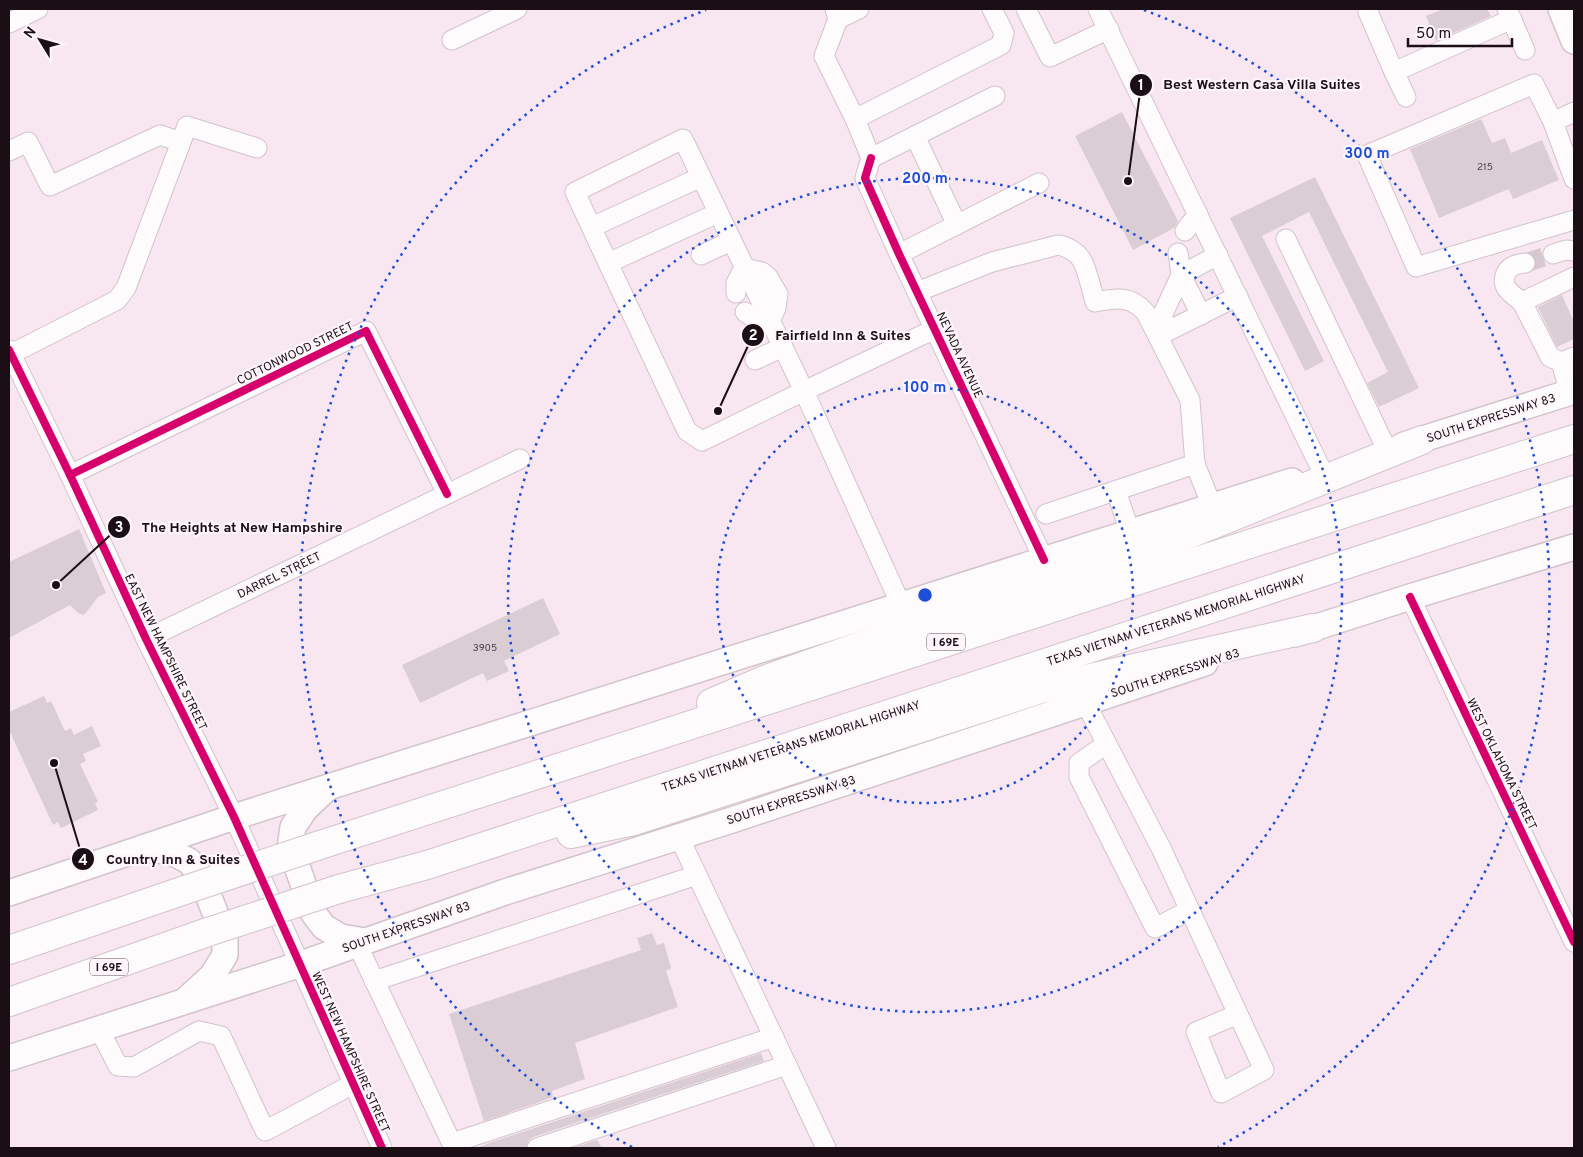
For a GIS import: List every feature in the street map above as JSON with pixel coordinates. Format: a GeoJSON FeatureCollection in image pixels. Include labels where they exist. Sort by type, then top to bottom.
{"type":"FeatureCollection","features":[{"type":"Feature","properties":{"kind":"highway","name":"I 69E"},"geometry":{"type":"LineString","coordinates":[[9,950],[317,846],[1574,439]]}},
{"type":"Feature","properties":{"kind":"highway"},"geometry":{"type":"LineString","coordinates":[[572,765],[764,680],[937,619],[1182,537],[1422,440]]}},
{"type":"Feature","properties":{"kind":"highway","name":"TEXAS VIETNAM VETERANS MEMORIAL HIGHWAY"},"geometry":{"type":"LineString","coordinates":[[9,1002],[208,932],[339,889],[427,865],[1574,490]]}},
{"type":"Feature","properties":{"kind":"highway"},"geometry":{"type":"LineString","coordinates":[[427,865],[634,821],[1042,689],[1313,628]]}},
{"type":"Feature","properties":{"kind":"main road"},"geometry":{"type":"LineString","coordinates":[[1561,9],[1574,41]]}},
{"type":"Feature","properties":{"kind":"main road","name":"SOUTH EXPRESSWAY 83"},"geometry":{"type":"LineString","coordinates":[[9,893],[234,817],[1572,392]]}},
{"type":"Feature","properties":{"kind":"main road","name":"SOUTH EXPRESSWAY 83"},"geometry":{"type":"LineString","coordinates":[[9,1058],[301,964],[505,892],[679,837],[1085,702],[1410,597],[1574,547]]}},
{"type":"Feature","properties":{"kind":"main road"},"geometry":{"type":"LineString","coordinates":[[326,788],[305,809],[294,827],[290,847],[314,914],[324,927],[341,937],[361,943]]}},
{"type":"Feature","properties":{"kind":"main road"},"geometry":{"type":"LineString","coordinates":[[140,849],[169,851],[189,861],[200,875],[225,937],[226,955],[212,976],[182,1003]]}},
{"type":"Feature","properties":{"kind":"street"},"geometry":{"type":"LineString","coordinates":[[9,22],[38,9]]}},
{"type":"Feature","properties":{"kind":"street"},"geometry":{"type":"LineString","coordinates":[[452,40],[517,9]]}},
{"type":"Feature","properties":{"kind":"street"},"geometry":{"type":"LineString","coordinates":[[859,9],[836,14],[824,56],[872,158],[995,96]]}},
{"type":"Feature","properties":{"kind":"street"},"geometry":{"type":"LineString","coordinates":[[855,119],[1001,45],[1004,33],[992,9]]}},
{"type":"Feature","properties":{"kind":"street"},"geometry":{"type":"LineString","coordinates":[[1026,9],[1050,56],[1109,29]]}},
{"type":"Feature","properties":{"kind":"street"},"geometry":{"type":"LineString","coordinates":[[1098,9],[1322,471]]}},
{"type":"Feature","properties":{"kind":"street"},"geometry":{"type":"LineString","coordinates":[[1366,10],[1406,97]]}},
{"type":"Feature","properties":{"kind":"street"},"geometry":{"type":"LineString","coordinates":[[1394,72],[1509,14],[1525,50]]}},
{"type":"Feature","properties":{"kind":"street"},"geometry":{"type":"LineString","coordinates":[[1574,179],[1553,122],[1534,84],[1367,155],[1416,267],[1574,220]]}},
{"type":"Feature","properties":{"kind":"street"},"geometry":{"type":"LineString","coordinates":[[1553,122],[1574,112]]}},
{"type":"Feature","properties":{"kind":"street"},"geometry":{"type":"LineString","coordinates":[[10,352],[117,300],[126,288],[187,126],[256,148]]}},
{"type":"Feature","properties":{"kind":"street"},"geometry":{"type":"LineString","coordinates":[[9,151],[28,142],[50,186],[160,135],[181,142]]}},
{"type":"Feature","properties":{"kind":"street"},"geometry":{"type":"LineString","coordinates":[[915,136],[957,225]]}},
{"type":"Feature","properties":{"kind":"street"},"geometry":{"type":"LineString","coordinates":[[744,268],[683,139],[575,192],[687,431],[702,440],[935,330]]}},
{"type":"Feature","properties":{"kind":"street","name":"NEVADA AVENUE"},"geometry":{"type":"LineString","coordinates":[[872,158],[865,178],[1044,560]]}},
{"type":"Feature","properties":{"kind":"street"},"geometry":{"type":"LineString","coordinates":[[592,227],[701,177]]}},
{"type":"Feature","properties":{"kind":"street"},"geometry":{"type":"LineString","coordinates":[[899,254],[1040,183]]}},
{"type":"Feature","properties":{"kind":"street"},"geometry":{"type":"LineString","coordinates":[[608,262],[718,213]]}},
{"type":"Feature","properties":{"kind":"street"},"geometry":{"type":"LineString","coordinates":[[1185,231],[1198,214]]}},
{"type":"Feature","properties":{"kind":"street"},"geometry":{"type":"LineString","coordinates":[[1286,239],[1387,450]]}},
{"type":"Feature","properties":{"kind":"street"},"geometry":{"type":"LineString","coordinates":[[701,255],[730,241]]}},
{"type":"Feature","properties":{"kind":"street"},"geometry":{"type":"LineString","coordinates":[[917,292],[992,262],[1058,246],[1064,246],[1071,250],[1081,259],[1095,302],[1117,298],[1133,301],[1146,312],[1190,400],[1195,464],[1212,506]]}},
{"type":"Feature","properties":{"kind":"street"},"geometry":{"type":"LineString","coordinates":[[1554,254],[1566,250],[1574,251]]}},
{"type":"Feature","properties":{"kind":"street"},"geometry":{"type":"LineString","coordinates":[[1178,252],[1181,275],[1201,315]]}},
{"type":"Feature","properties":{"kind":"street"},"geometry":{"type":"LineString","coordinates":[[1218,255],[1181,275],[1162,316],[1168,331],[1238,296]]}},
{"type":"Feature","properties":{"kind":"street"},"geometry":{"type":"LineString","coordinates":[[1525,263],[1513,266],[1508,270],[1504,278],[1505,286],[1522,302],[1550,357],[1568,360],[1572,392]]}},
{"type":"Feature","properties":{"kind":"street"},"geometry":{"type":"LineString","coordinates":[[736,293],[736,283],[744,268]]}},
{"type":"Feature","properties":{"kind":"street"},"geometry":{"type":"LineString","coordinates":[[744,268],[762,272],[768,277],[778,294],[776,308],[770,321],[804,391],[901,605]]}},
{"type":"Feature","properties":{"kind":"street"},"geometry":{"type":"LineString","coordinates":[[1522,302],[1574,277]]}},
{"type":"Feature","properties":{"kind":"street"},"geometry":{"type":"LineString","coordinates":[[745,312],[757,320],[770,321]]}},
{"type":"Feature","properties":{"kind":"street","name":"COTTONWOOD STREET"},"geometry":{"type":"LineString","coordinates":[[70,475],[366,331],[447,494]]}},
{"type":"Feature","properties":{"kind":"street"},"geometry":{"type":"LineString","coordinates":[[754,360],[782,347]]}},
{"type":"Feature","properties":{"kind":"street","name":"EAST NEW HAMPSHIRE STREET"},"geometry":{"type":"LineString","coordinates":[[10,352],[70,475],[146,639],[234,817],[301,964]]}},
{"type":"Feature","properties":{"kind":"street","name":"DARREL STREET"},"geometry":{"type":"LineString","coordinates":[[146,639],[520,459]]}},
{"type":"Feature","properties":{"kind":"street"},"geometry":{"type":"LineString","coordinates":[[1046,514],[1195,464]]}},
{"type":"Feature","properties":{"kind":"street"},"geometry":{"type":"LineString","coordinates":[[1116,490],[1130,532]]}},
{"type":"Feature","properties":{"kind":"street","name":"WEST OKLAHOMA STREET"},"geometry":{"type":"LineString","coordinates":[[1410,597],[1574,942]]}},
{"type":"Feature","properties":{"kind":"street"},"geometry":{"type":"LineString","coordinates":[[1085,702],[1161,848],[1238,1014]]}},
{"type":"Feature","properties":{"kind":"street"},"geometry":{"type":"LineString","coordinates":[[1106,744],[1079,763],[1079,777],[1155,928],[1190,910]]}},
{"type":"Feature","properties":{"kind":"street"},"geometry":{"type":"LineString","coordinates":[[679,837],[826,1148]]}},
{"type":"Feature","properties":{"kind":"street"},"geometry":{"type":"LineString","coordinates":[[374,981],[697,875]]}},
{"type":"Feature","properties":{"kind":"street"},"geometry":{"type":"LineString","coordinates":[[361,943],[374,981],[453,1146],[774,1037]]}},
{"type":"Feature","properties":{"kind":"street","name":"WEST NEW HAMPSHIRE STREET"},"geometry":{"type":"LineString","coordinates":[[301,964],[382,1148]]}},
{"type":"Feature","properties":{"kind":"street"},"geometry":{"type":"LineString","coordinates":[[99,1029],[118,1066],[134,1067],[199,1032],[221,1036],[266,1131],[353,1084]]}},
{"type":"Feature","properties":{"kind":"street"},"geometry":{"type":"LineString","coordinates":[[537,1148],[787,1065]]}},
{"type":"Feature","properties":{"kind":"building"},"geometry":{"type":"Polygon","coordinates":[[[1443,9],[1487,9],[1491,16],[1436,41],[1426,16],[1443,9]]]}},
{"type":"Feature","properties":{"kind":"building"},"geometry":{"type":"Polygon","coordinates":[[[1122,112],[1178,221],[1174,228],[1133,250],[1075,136],[1122,112]]]}},
{"type":"Feature","properties":{"kind":"building"},"geometry":{"type":"Polygon","coordinates":[[[1481,119],[1492,143],[1505,138],[1511,153],[1542,140],[1559,180],[1513,199],[1509,189],[1439,218],[1410,149],[1481,119]]]}},
{"type":"Feature","properties":{"kind":"building"},"geometry":{"type":"Polygon","coordinates":[[[1315,177],[1419,388],[1379,407],[1367,383],[1388,372],[1309,212],[1262,236],[1324,361],[1305,371],[1230,218],[1315,177]]]}},
{"type":"Feature","properties":{"kind":"building"},"geometry":{"type":"Polygon","coordinates":[[[1562,295],[1574,322],[1574,339],[1557,347],[1538,307],[1562,295]]]}},
{"type":"Feature","properties":{"kind":"building"},"geometry":{"type":"Polygon","coordinates":[[[79,529],[106,593],[98,597],[84,615],[78,613],[70,605],[9,638],[9,562],[79,529]]]}},
{"type":"Feature","properties":{"kind":"building"},"geometry":{"type":"Polygon","coordinates":[[[543,598],[560,634],[504,661],[509,671],[487,681],[483,673],[420,703],[402,665],[543,598]]]}},
{"type":"Feature","properties":{"kind":"building"},"geometry":{"type":"Polygon","coordinates":[[[44,696],[47,703],[51,701],[65,731],[71,728],[74,735],[92,726],[101,746],[83,754],[86,761],[80,764],[98,802],[95,803],[98,810],[61,828],[58,822],[53,825],[9,730],[9,712],[44,696]]]}},
{"type":"Feature","properties":{"kind":"building"},"geometry":{"type":"Polygon","coordinates":[[[652,933],[657,945],[664,943],[671,968],[666,971],[678,1007],[575,1043],[585,1079],[552,1091],[553,1097],[484,1121],[449,1014],[641,950],[637,938],[652,933]]]}},
{"type":"Feature","properties":{"kind":"building"},"geometry":{"type":"Polygon","coordinates":[[[761,1053],[764,1061],[533,1137],[528,1141],[526,1148],[477,1148],[492,1142],[761,1053]]]}},
{"type":"Feature","properties":{"kind":"building"},"geometry":{"type":"Polygon","coordinates":[[[597,1140],[602,1148],[572,1148],[597,1140]]]}},
{"type":"Feature","properties":{"kind":"tunnel"},"geometry":{"type":"LineString","coordinates":[[1525,263],[1553,254]]}},
{"type":"Feature","properties":{"kind":"cycle path"},"geometry":{"type":"LineString","coordinates":[[871,158],[865,178],[1044,560]]}},
{"type":"Feature","properties":{"kind":"cycle path"},"geometry":{"type":"LineString","coordinates":[[70,475],[366,331],[447,494]]}},
{"type":"Feature","properties":{"kind":"cycle path"},"geometry":{"type":"LineString","coordinates":[[9,350],[70,475],[146,639],[234,817],[382,1148]]}},
{"type":"Feature","properties":{"kind":"cycle path"},"geometry":{"type":"LineString","coordinates":[[1410,597],[1574,942]]}},
{"type":"Feature","properties":{"kind":"place","name":"Best Western Casa Villa Suites"},"geometry":{"type":"Point","coordinates":[1128,181]}},
{"type":"Feature","properties":{"kind":"place","name":"Fairfield Inn & Suites"},"geometry":{"type":"Point","coordinates":[718,411]}},
{"type":"Feature","properties":{"kind":"place","name":"The Heights at New Hampshire"},"geometry":{"type":"Point","coordinates":[56,585]}},
{"type":"Feature","properties":{"kind":"place","name":"Country Inn & Suites"},"geometry":{"type":"Point","coordinates":[54,763]}}]}
